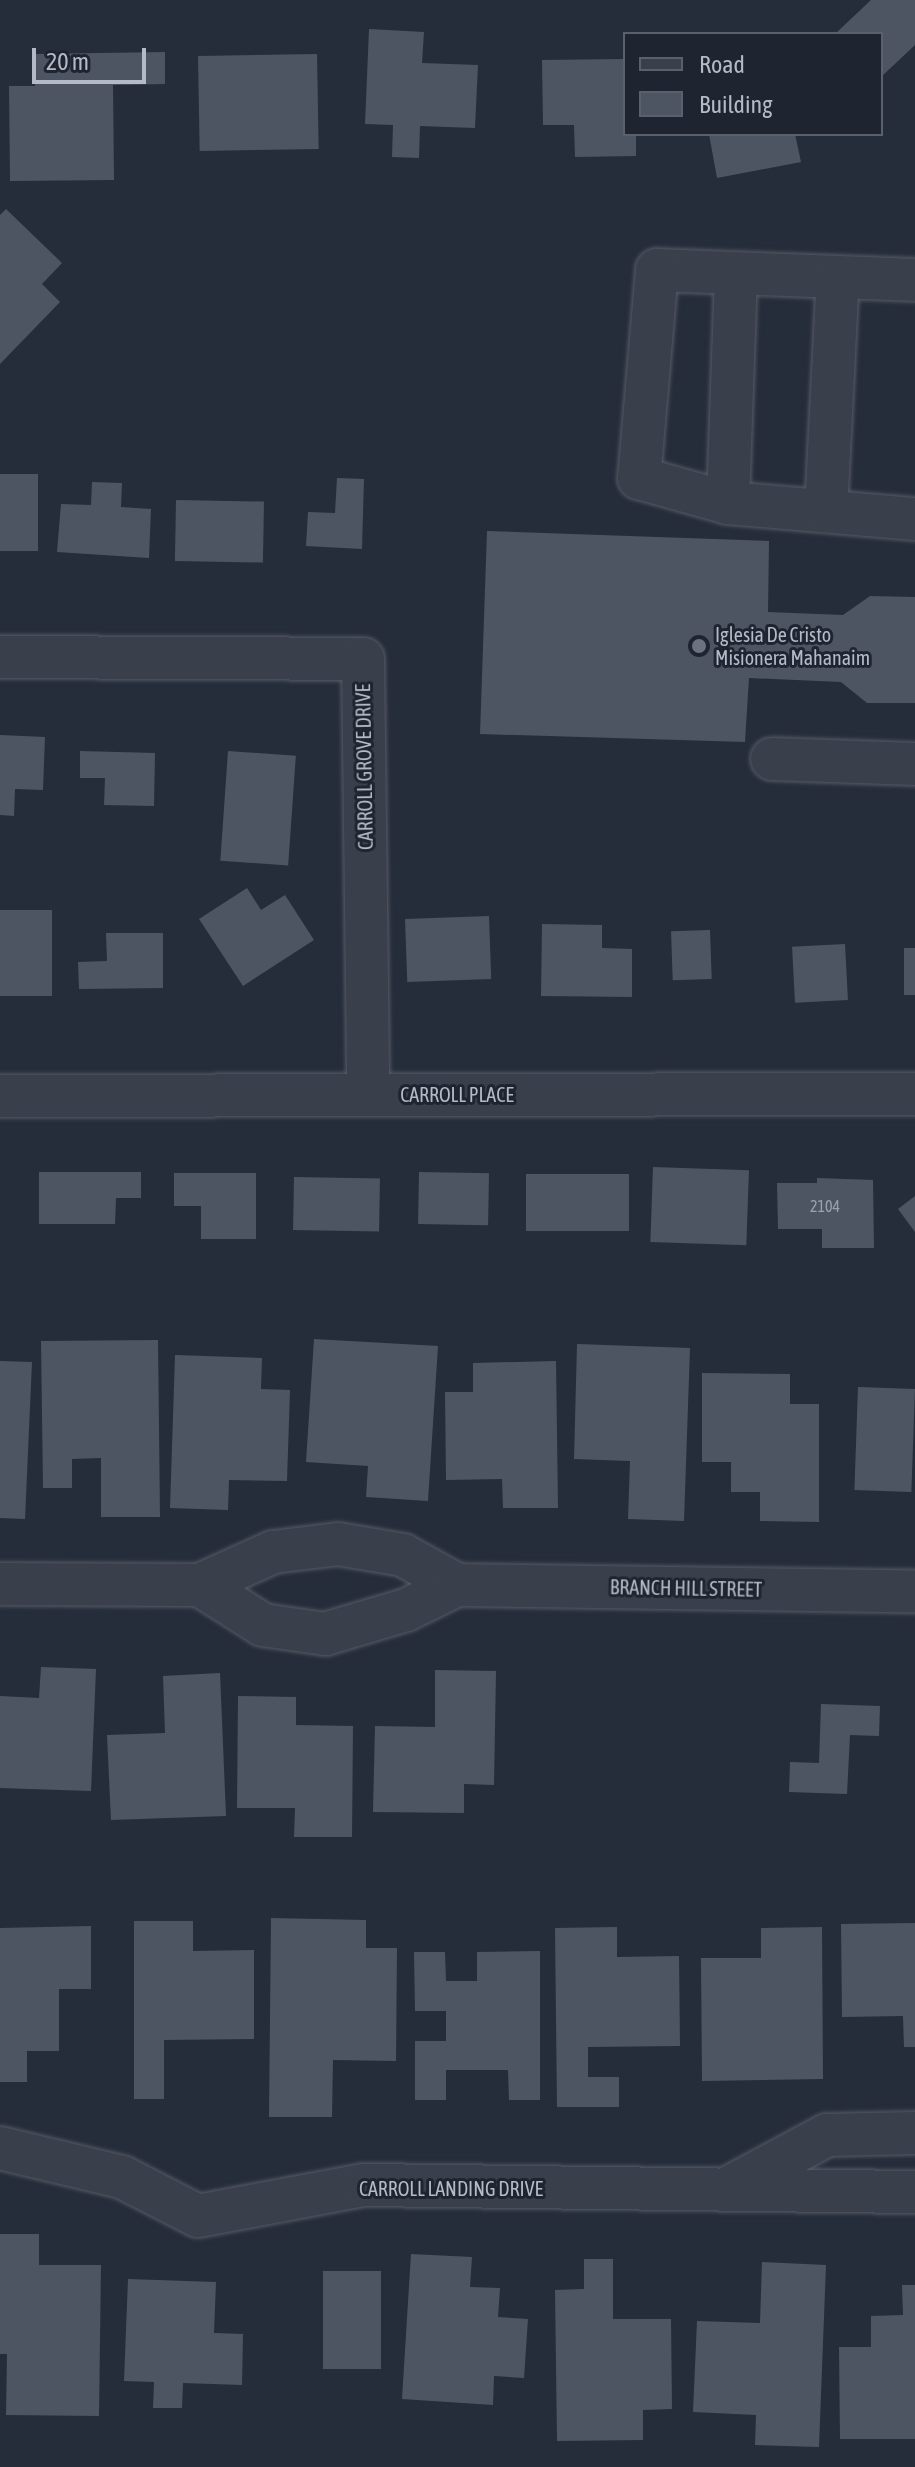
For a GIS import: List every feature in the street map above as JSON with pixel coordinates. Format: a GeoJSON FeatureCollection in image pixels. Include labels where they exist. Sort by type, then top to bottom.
{"type":"FeatureCollection","features":[{"type":"Feature","properties":{"kind":"street"},"geometry":{"type":"LineString","coordinates":[[915,280],[657,270],[639,478],[728,503],[915,519]]}},
{"type":"Feature","properties":{"kind":"street"},"geometry":{"type":"LineString","coordinates":[[728,503],[736,273]]}},
{"type":"Feature","properties":{"kind":"street"},"geometry":{"type":"LineString","coordinates":[[826,511],[838,277]]}},
{"type":"Feature","properties":{"kind":"street","name":"CARROLL GROVE DRIVE"},"geometry":{"type":"LineString","coordinates":[[0,657],[363,659],[368,1094]]}},
{"type":"Feature","properties":{"kind":"street"},"geometry":{"type":"LineString","coordinates":[[772,759],[915,764]]}},
{"type":"Feature","properties":{"kind":"street","name":"CARROLL PLACE"},"geometry":{"type":"LineString","coordinates":[[0,1096],[915,1094]]}},
{"type":"Feature","properties":{"kind":"street","name":"BRANCH HILL STREET"},"geometry":{"type":"LineString","coordinates":[[0,1584],[200,1585],[273,1552],[338,1544],[403,1555],[457,1585]]}},
{"type":"Feature","properties":{"kind":"street","name":"BRANCH HILL STREET"},"geometry":{"type":"LineString","coordinates":[[200,1585],[263,1625],[325,1634],[406,1610],[457,1585],[915,1591]]}},
{"type":"Feature","properties":{"kind":"street","name":"CARROLL LANDING DRIVE"},"geometry":{"type":"LineString","coordinates":[[726,2190],[827,2135],[915,2133]]}},
{"type":"Feature","properties":{"kind":"street","name":"CARROLL LANDING DRIVE"},"geometry":{"type":"LineString","coordinates":[[0,2148],[122,2177],[198,2216],[364,2185],[915,2192]]}},
{"type":"Feature","properties":{"kind":"building"},"geometry":{"type":"Polygon","coordinates":[[[871,0],[915,0],[915,45],[883,75],[883,32],[837,32],[871,0]]]}},
{"type":"Feature","properties":{"kind":"building"},"geometry":{"type":"Polygon","coordinates":[[[369,29],[424,32],[422,63],[478,65],[475,128],[420,126],[419,158],[392,157],[393,125],[365,124],[369,29]]]}},
{"type":"Feature","properties":{"kind":"building"},"geometry":{"type":"Polygon","coordinates":[[[165,52],[165,84],[113,85],[114,180],[10,181],[9,86],[35,86],[34,54],[165,52]]]}},
{"type":"Feature","properties":{"kind":"building"},"geometry":{"type":"Polygon","coordinates":[[[317,54],[319,149],[200,151],[198,56],[317,54]]]}},
{"type":"Feature","properties":{"kind":"building"},"geometry":{"type":"Polygon","coordinates":[[[623,59],[623,136],[636,136],[636,156],[575,157],[574,125],[543,125],[542,60],[623,59]]]}},
{"type":"Feature","properties":{"kind":"building"},"geometry":{"type":"Polygon","coordinates":[[[709,136],[795,136],[801,162],[717,178],[709,136]]]}},
{"type":"Feature","properties":{"kind":"building"},"geometry":{"type":"Polygon","coordinates":[[[6,209],[62,263],[42,284],[60,302],[0,364],[0,215],[6,209]]]}},
{"type":"Feature","properties":{"kind":"building"},"geometry":{"type":"Polygon","coordinates":[[[0,474],[38,474],[38,551],[0,551],[0,474]]]}},
{"type":"Feature","properties":{"kind":"building"},"geometry":{"type":"Polygon","coordinates":[[[337,478],[364,479],[362,549],[306,546],[308,512],[335,513],[337,478]]]}},
{"type":"Feature","properties":{"kind":"building"},"geometry":{"type":"Polygon","coordinates":[[[92,482],[122,483],[121,507],[151,509],[149,558],[57,552],[61,504],[91,505],[92,482]]]}},
{"type":"Feature","properties":{"kind":"building"},"geometry":{"type":"Polygon","coordinates":[[[176,500],[264,502],[263,563],[175,561],[176,500]]]}},
{"type":"Feature","properties":{"kind":"building","name":"Iglesia De Cristo Misionera Mahanaim"},"geometry":{"type":"Polygon","coordinates":[[[487,531],[769,541],[768,612],[843,615],[870,596],[915,597],[915,703],[867,703],[841,682],[749,678],[745,742],[480,734],[487,531]]]}},
{"type":"Feature","properties":{"kind":"building"},"geometry":{"type":"Polygon","coordinates":[[[0,735],[45,737],[43,790],[15,789],[14,816],[0,815],[0,735]]]}},
{"type":"Feature","properties":{"kind":"building"},"geometry":{"type":"Polygon","coordinates":[[[80,751],[155,753],[154,806],[104,805],[105,778],[80,778],[80,751]]]}},
{"type":"Feature","properties":{"kind":"building"},"geometry":{"type":"Polygon","coordinates":[[[228,751],[296,756],[288,865],[220,861],[228,751]]]}},
{"type":"Feature","properties":{"kind":"building"},"geometry":{"type":"Polygon","coordinates":[[[247,888],[261,910],[285,895],[314,940],[243,986],[199,919],[247,888]]]}},
{"type":"Feature","properties":{"kind":"building"},"geometry":{"type":"Polygon","coordinates":[[[0,910],[52,910],[52,996],[0,996],[0,910]]]}},
{"type":"Feature","properties":{"kind":"building"},"geometry":{"type":"Polygon","coordinates":[[[489,916],[491,979],[407,982],[405,919],[489,916]]]}},
{"type":"Feature","properties":{"kind":"building"},"geometry":{"type":"Polygon","coordinates":[[[542,924],[602,925],[602,948],[632,949],[632,997],[541,996],[542,924]]]}},
{"type":"Feature","properties":{"kind":"building"},"geometry":{"type":"Polygon","coordinates":[[[710,930],[712,979],[673,980],[671,931],[710,930]]]}},
{"type":"Feature","properties":{"kind":"building"},"geometry":{"type":"Polygon","coordinates":[[[106,933],[163,933],[163,988],[79,989],[78,962],[107,961],[106,933]]]}},
{"type":"Feature","properties":{"kind":"building"},"geometry":{"type":"Polygon","coordinates":[[[845,944],[848,1000],[795,1003],[792,947],[845,944]]]}},
{"type":"Feature","properties":{"kind":"building"},"geometry":{"type":"Polygon","coordinates":[[[904,948],[915,948],[915,995],[904,995],[904,948]]]}},
{"type":"Feature","properties":{"kind":"building"},"geometry":{"type":"Polygon","coordinates":[[[653,1167],[749,1170],[746,1245],[650,1242],[653,1167]]]}},
{"type":"Feature","properties":{"kind":"building"},"geometry":{"type":"Polygon","coordinates":[[[39,1172],[141,1172],[141,1198],[116,1198],[115,1224],[39,1224],[39,1172]]]}},
{"type":"Feature","properties":{"kind":"building"},"geometry":{"type":"Polygon","coordinates":[[[419,1172],[489,1173],[488,1225],[418,1224],[419,1172]]]}},
{"type":"Feature","properties":{"kind":"building"},"geometry":{"type":"Polygon","coordinates":[[[174,1173],[256,1173],[256,1239],[201,1239],[201,1206],[174,1206],[174,1173]]]}},
{"type":"Feature","properties":{"kind":"building"},"geometry":{"type":"Polygon","coordinates":[[[526,1174],[629,1174],[629,1231],[526,1231],[526,1174]]]}},
{"type":"Feature","properties":{"kind":"building"},"geometry":{"type":"Polygon","coordinates":[[[294,1177],[380,1179],[379,1231],[293,1230],[294,1177]]]}},
{"type":"Feature","properties":{"kind":"building"},"geometry":{"type":"Polygon","coordinates":[[[817,1178],[873,1180],[874,1248],[822,1248],[822,1229],[778,1229],[777,1183],[817,1183],[817,1178]]]}},
{"type":"Feature","properties":{"kind":"building"},"geometry":{"type":"Polygon","coordinates":[[[915,1196],[915,1232],[898,1209],[915,1196]]]}},
{"type":"Feature","properties":{"kind":"building"},"geometry":{"type":"Polygon","coordinates":[[[314,1339],[438,1346],[428,1501],[366,1497],[368,1466],[306,1462],[314,1339]]]}},
{"type":"Feature","properties":{"kind":"building"},"geometry":{"type":"Polygon","coordinates":[[[158,1340],[160,1517],[101,1517],[101,1458],[72,1459],[72,1488],[43,1488],[41,1341],[158,1340]]]}},
{"type":"Feature","properties":{"kind":"building"},"geometry":{"type":"Polygon","coordinates":[[[577,1344],[690,1348],[684,1521],[628,1519],[630,1461],[574,1459],[577,1344]]]}},
{"type":"Feature","properties":{"kind":"building"},"geometry":{"type":"Polygon","coordinates":[[[175,1355],[262,1358],[261,1389],[290,1390],[287,1481],[229,1480],[228,1510],[170,1508],[175,1355]]]}},
{"type":"Feature","properties":{"kind":"building"},"geometry":{"type":"Polygon","coordinates":[[[0,1361],[32,1362],[25,1519],[0,1518],[0,1361]]]}},
{"type":"Feature","properties":{"kind":"building"},"geometry":{"type":"Polygon","coordinates":[[[556,1361],[558,1508],[503,1508],[502,1479],[446,1480],[445,1392],[473,1392],[473,1363],[556,1361]]]}},
{"type":"Feature","properties":{"kind":"building"},"geometry":{"type":"Polygon","coordinates":[[[702,1373],[790,1374],[790,1404],[819,1404],[819,1522],[760,1521],[760,1492],[731,1492],[731,1462],[702,1462],[702,1373]]]}},
{"type":"Feature","properties":{"kind":"building"},"geometry":{"type":"Polygon","coordinates":[[[858,1387],[915,1389],[911,1492],[854,1490],[858,1387]]]}},
{"type":"Feature","properties":{"kind":"building"},"geometry":{"type":"Polygon","coordinates":[[[41,1667],[96,1669],[91,1791],[0,1788],[0,1696],[39,1698],[41,1667]]]}},
{"type":"Feature","properties":{"kind":"building"},"geometry":{"type":"Polygon","coordinates":[[[435,1670],[496,1671],[494,1785],[464,1784],[464,1813],[373,1812],[375,1726],[435,1727],[435,1670]]]}},
{"type":"Feature","properties":{"kind":"building"},"geometry":{"type":"Polygon","coordinates":[[[220,1673],[226,1816],[111,1820],[107,1735],[165,1733],[163,1676],[220,1673]]]}},
{"type":"Feature","properties":{"kind":"building"},"geometry":{"type":"Polygon","coordinates":[[[238,1696],[296,1697],[296,1725],[353,1726],[352,1837],[294,1837],[295,1808],[237,1808],[238,1696]]]}},
{"type":"Feature","properties":{"kind":"building"},"geometry":{"type":"Polygon","coordinates":[[[821,1704],[880,1706],[879,1736],[850,1735],[847,1794],[789,1792],[790,1762],[819,1763],[821,1704]]]}},
{"type":"Feature","properties":{"kind":"building"},"geometry":{"type":"Polygon","coordinates":[[[271,1918],[366,1920],[366,1948],[397,1948],[396,2061],[333,2060],[332,2117],[269,2117],[271,1918]]]}},
{"type":"Feature","properties":{"kind":"building"},"geometry":{"type":"Polygon","coordinates":[[[134,1921],[193,1921],[193,1951],[254,1950],[254,2039],[164,2040],[164,2099],[134,2099],[134,1921]]]}},
{"type":"Feature","properties":{"kind":"building"},"geometry":{"type":"Polygon","coordinates":[[[915,1923],[915,2047],[904,2047],[903,2016],[842,2017],[841,1924],[915,1923]]]}},
{"type":"Feature","properties":{"kind":"building"},"geometry":{"type":"Polygon","coordinates":[[[91,1926],[91,1989],[59,1989],[59,2051],[27,2051],[27,2082],[0,2082],[0,1928],[91,1926]]]}},
{"type":"Feature","properties":{"kind":"building"},"geometry":{"type":"Polygon","coordinates":[[[617,1927],[617,1957],[679,1956],[680,2046],[588,2047],[588,2077],[619,2077],[619,2107],[557,2107],[555,1928],[617,1927]]]}},
{"type":"Feature","properties":{"kind":"building"},"geometry":{"type":"Polygon","coordinates":[[[822,1927],[823,2079],[702,2081],[701,1958],[761,1958],[761,1928],[822,1927]]]}},
{"type":"Feature","properties":{"kind":"building"},"geometry":{"type":"Polygon","coordinates":[[[540,1951],[540,2100],[509,2100],[508,2070],[446,2070],[446,2100],[415,2100],[415,2041],[446,2041],[446,2011],[415,2011],[414,1952],[445,1952],[446,1981],[477,1981],[477,1952],[540,1951]]]}},
{"type":"Feature","properties":{"kind":"building"},"geometry":{"type":"Polygon","coordinates":[[[0,2234],[39,2234],[39,2265],[101,2265],[99,2416],[6,2415],[7,2354],[0,2354],[0,2234]]]}},
{"type":"Feature","properties":{"kind":"building"},"geometry":{"type":"Polygon","coordinates":[[[411,2254],[472,2257],[470,2287],[500,2288],[498,2317],[528,2319],[524,2378],[494,2376],[493,2405],[402,2399],[411,2254]]]}},
{"type":"Feature","properties":{"kind":"building"},"geometry":{"type":"Polygon","coordinates":[[[584,2259],[613,2259],[613,2319],[671,2319],[672,2409],[643,2410],[643,2440],[557,2441],[555,2290],[584,2289],[584,2259]]]}},
{"type":"Feature","properties":{"kind":"building"},"geometry":{"type":"Polygon","coordinates":[[[762,2262],[826,2265],[819,2447],[755,2445],[756,2415],[693,2412],[697,2321],[760,2323],[762,2262]]]}},
{"type":"Feature","properties":{"kind":"building"},"geometry":{"type":"Polygon","coordinates":[[[323,2271],[381,2271],[381,2369],[323,2369],[323,2271]]]}},
{"type":"Feature","properties":{"kind":"building"},"geometry":{"type":"Polygon","coordinates":[[[128,2279],[216,2282],[214,2333],[243,2334],[242,2385],[183,2383],[182,2408],[153,2408],[154,2382],[124,2381],[128,2279]]]}},
{"type":"Feature","properties":{"kind":"building"},"geometry":{"type":"Polygon","coordinates":[[[902,2285],[915,2285],[915,2439],[840,2439],[839,2347],[871,2347],[871,2316],[903,2315],[902,2285]]]}},
{"type":"Feature","properties":{"kind":"place","name":"Iglesia De Cristo Misionera Mahanaim"},"geometry":{"type":"Point","coordinates":[699,646]}}]}
